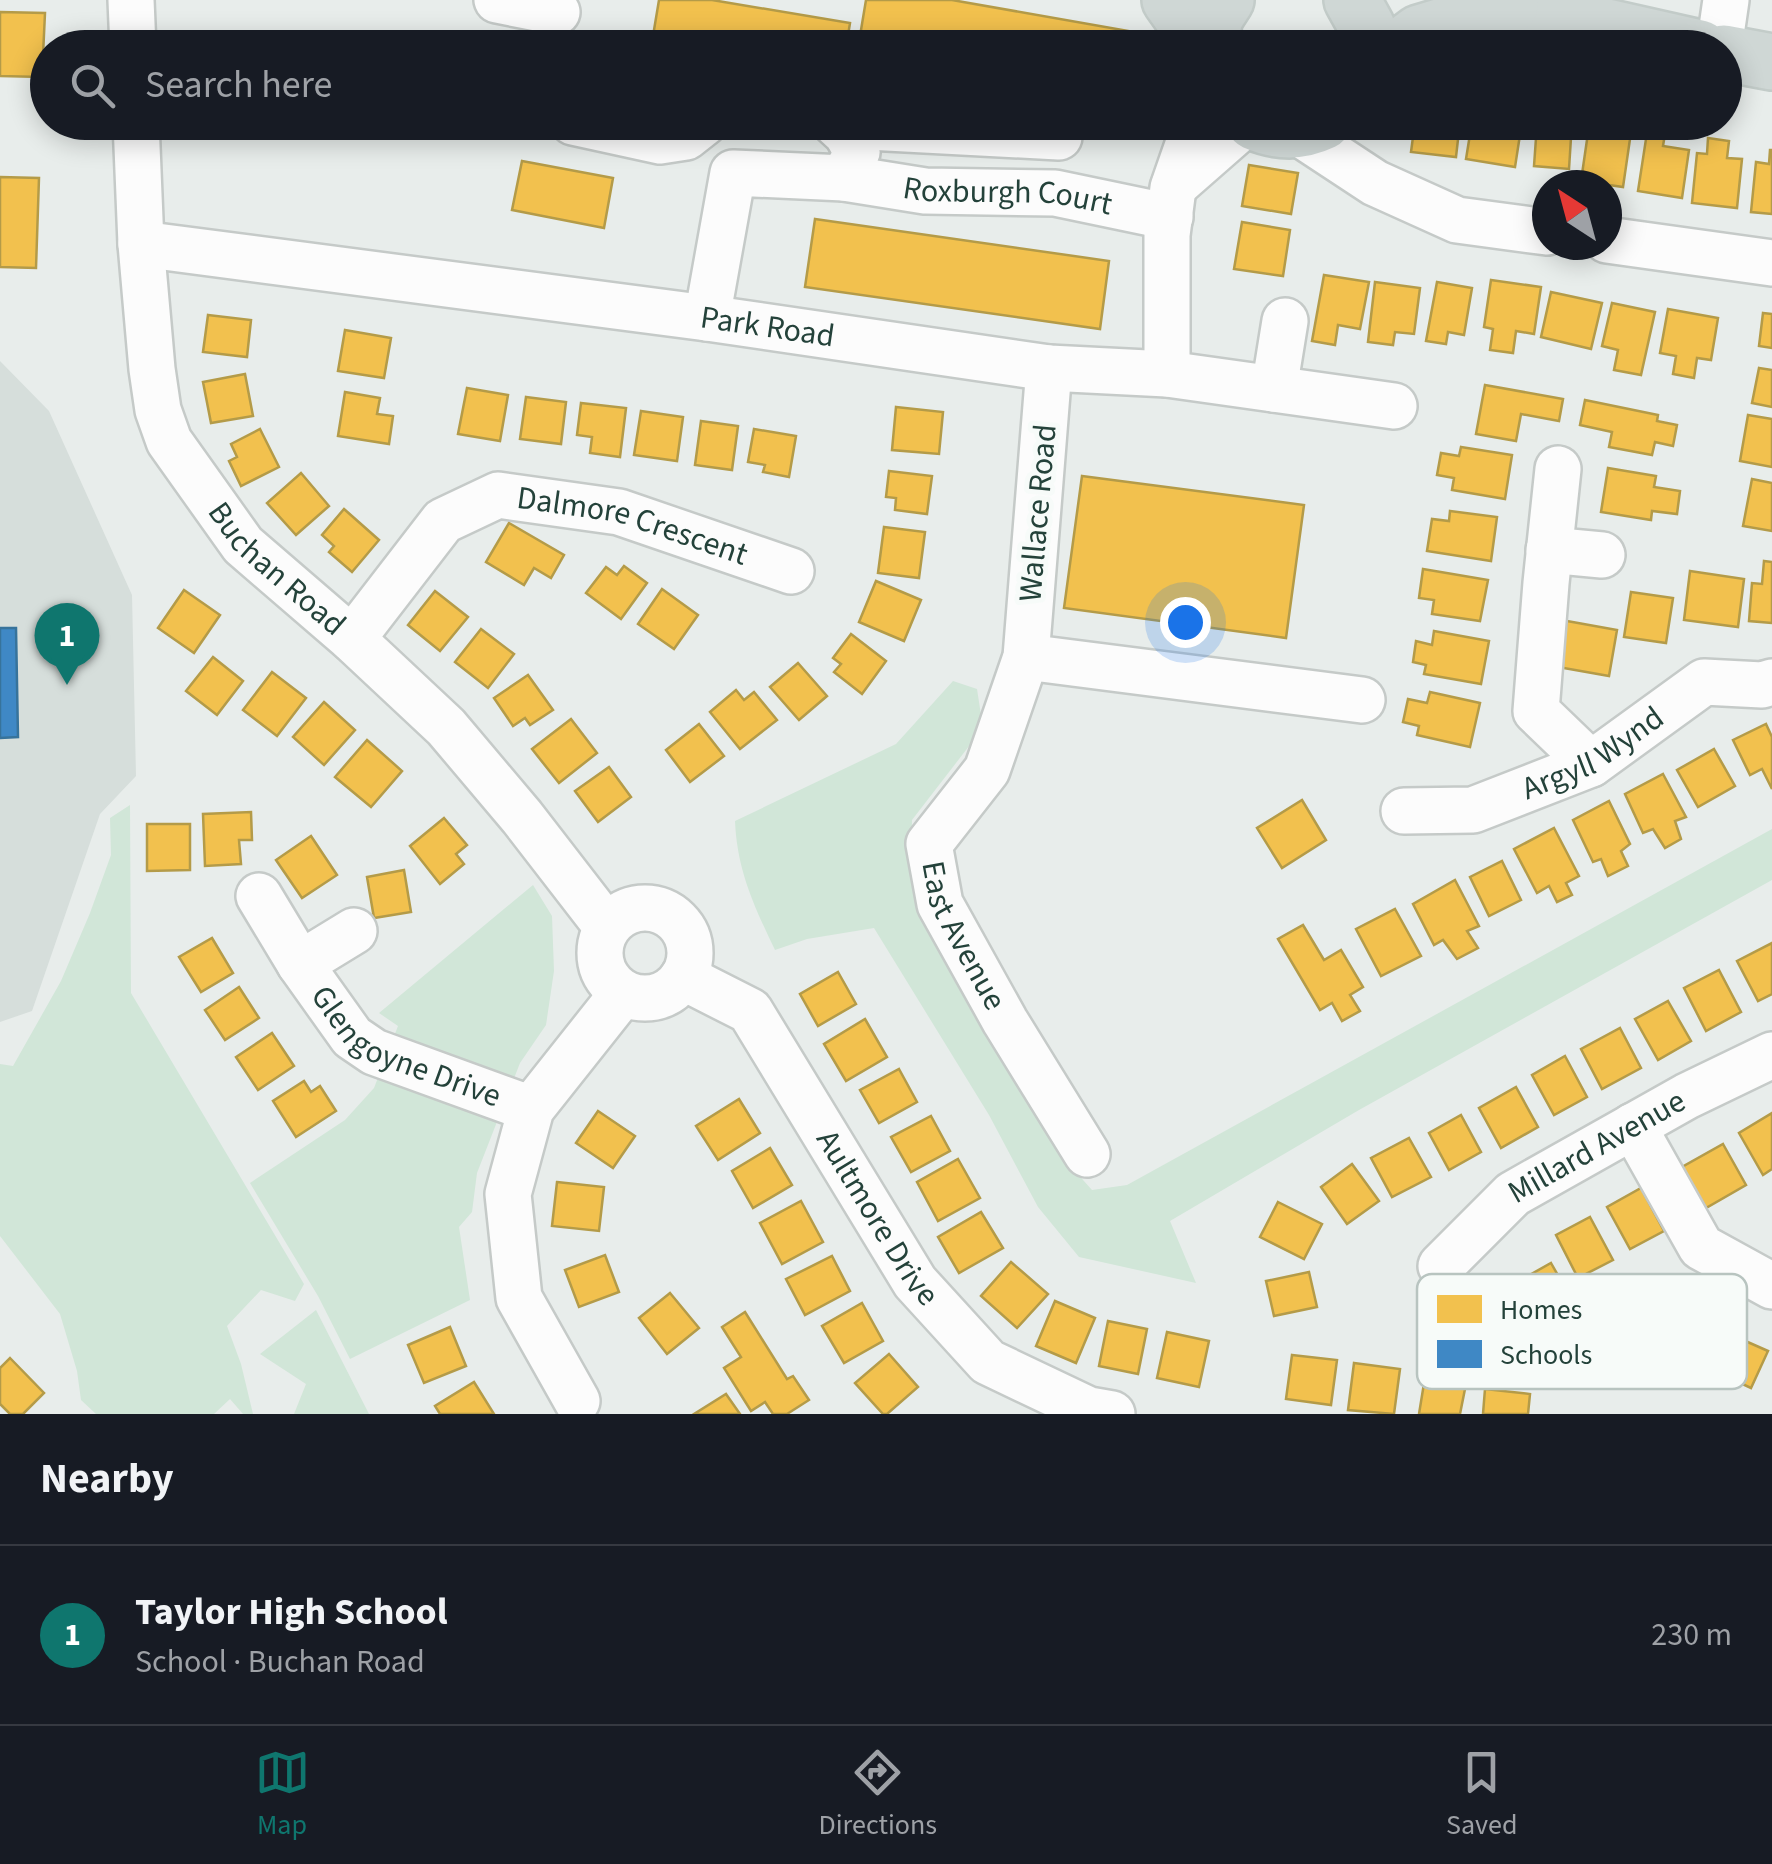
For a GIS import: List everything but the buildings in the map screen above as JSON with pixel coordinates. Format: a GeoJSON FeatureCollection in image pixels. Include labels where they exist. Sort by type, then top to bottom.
{"type":"FeatureCollection","features":[{"type":"Feature","properties":{"kind":"main road"},"geometry":{"type":"LineString","coordinates":[[1170,0],[1193,30]]}},
{"type":"Feature","properties":{"kind":"main road"},"geometry":{"type":"LineString","coordinates":[[1212,30],[1226,0]]}},
{"type":"Feature","properties":{"kind":"main road"},"geometry":{"type":"LineString","coordinates":[[1352,0],[1367,30]]}},
{"type":"Feature","properties":{"kind":"main road"},"geometry":{"type":"LineString","coordinates":[[1428,30],[1491,3],[1616,30]]}},
{"type":"Feature","properties":{"kind":"main road"},"geometry":{"type":"LineString","coordinates":[[1742,55],[1772,62]]}},
{"type":"Feature","properties":{"kind":"street"},"geometry":{"type":"LineString","coordinates":[[131,0],[132,30]]}},
{"type":"Feature","properties":{"kind":"street"},"geometry":{"type":"LineString","coordinates":[[498,0],[557,12]]}},
{"type":"Feature","properties":{"kind":"street"},"geometry":{"type":"LineString","coordinates":[[1724,30],[1726,0]]}},
{"type":"Feature","properties":{"kind":"street","name":"Buchan Road"},"geometry":{"type":"LineString","coordinates":[[137,140],[152,369],[158,410],[169,440],[243,545],[446,727],[607,927]]}},
{"type":"Feature","properties":{"kind":"street"},"geometry":{"type":"LineString","coordinates":[[1166,374],[1171,202],[1190,140]]}},
{"type":"Feature","properties":{"kind":"street"},"geometry":{"type":"LineString","coordinates":[[1171,202],[1267,140]]}},
{"type":"Feature","properties":{"kind":"street"},"geometry":{"type":"LineString","coordinates":[[1314,140],[1374,183],[1456,220],[1532,230]]}},
{"type":"Feature","properties":{"kind":"street","name":"Roxburgh Court"},"geometry":{"type":"LineString","coordinates":[[707,318],[734,173],[842,146],[925,192],[1055,194],[1171,202]]}},
{"type":"Feature","properties":{"kind":"street"},"geometry":{"type":"LineString","coordinates":[[1622,242],[1772,263]]}},
{"type":"Feature","properties":{"kind":"street","name":"Park Road"},"geometry":{"type":"LineString","coordinates":[[141,244],[707,318],[1049,368],[1166,374],[1394,406]]}},
{"type":"Feature","properties":{"kind":"street"},"geometry":{"type":"LineString","coordinates":[[1274,389],[1284,321]]}},
{"type":"Feature","properties":{"kind":"street","name":"Wallace Road"},"geometry":{"type":"LineString","coordinates":[[1026,657],[1049,368]]}},
{"type":"Feature","properties":{"kind":"street"},"geometry":{"type":"LineString","coordinates":[[1558,468],[1536,710],[1591,764]]}},
{"type":"Feature","properties":{"kind":"street","name":"Dalmore Crescent"},"geometry":{"type":"LineString","coordinates":[[352,639],[443,521],[498,495],[619,512],[791,572]]}},
{"type":"Feature","properties":{"kind":"street"},"geometry":{"type":"LineString","coordinates":[[1549,550],[1602,556]]}},
{"type":"Feature","properties":{"kind":"street"},"geometry":{"type":"LineString","coordinates":[[1026,657],[1362,700]]}},
{"type":"Feature","properties":{"kind":"street","name":"East Avenue"},"geometry":{"type":"LineString","coordinates":[[1026,657],[987,770],[929,844],[940,904],[1087,1154]]}},
{"type":"Feature","properties":{"kind":"street","name":"Argyll Wynd"},"geometry":{"type":"LineString","coordinates":[[1404,811],[1473,810],[1591,764],[1704,682],[1772,682]]}},
{"type":"Feature","properties":{"kind":"street","name":"Glengoyne Drive"},"geometry":{"type":"LineString","coordinates":[[258,896],[352,1037],[374,1052],[530,1109]]}},
{"type":"Feature","properties":{"kind":"street"},"geometry":{"type":"LineString","coordinates":[[649,907],[664,912],[687,935],[690,960],[683,978],[667,992],[652,998],[623,993],[611,983],[600,962],[607,927],[633,908],[649,907]]}},
{"type":"Feature","properties":{"kind":"street","name":"Glengoyne Drive"},"geometry":{"type":"LineString","coordinates":[[300,964],[354,930]]}},
{"type":"Feature","properties":{"kind":"street","name":"Aultmore Drive"},"geometry":{"type":"LineString","coordinates":[[683,978],[750,1011],[915,1282],[988,1362],[1089,1410],[1112,1414]]}},
{"type":"Feature","properties":{"kind":"street"},"geometry":{"type":"LineString","coordinates":[[578,1400],[519,1298],[508,1194],[530,1109],[623,993]]}},
{"type":"Feature","properties":{"kind":"street","name":"Millard Avenue"},"geometry":{"type":"LineString","coordinates":[[1441,1266],[1513,1194],[1687,1096],[1772,1055]]}},
{"type":"Feature","properties":{"kind":"street"},"geometry":{"type":"LineString","coordinates":[[1633,1126],[1701,1248],[1772,1286]]}},
{"type":"Feature","properties":{"kind":"shaded area"},"geometry":{"type":"Polygon","coordinates":[[[0,361],[49,411],[132,595],[136,776],[100,814],[32,1011],[0,1022],[0,361]]]}},
{"type":"Feature","properties":{"kind":"green space"},"geometry":{"type":"Polygon","coordinates":[[[953,681],[977,689],[983,728],[912,820],[911,877],[1058,1152],[1092,1190],[1127,1185],[1772,829],[1772,880],[1359,1110],[1170,1221],[1196,1283],[1079,1257],[1038,1207],[989,1115],[874,928],[807,939],[775,950],[739,856],[735,821],[896,744],[953,681]]]}},
{"type":"Feature","properties":{"kind":"green space"},"geometry":{"type":"Polygon","coordinates":[[[130,805],[131,993],[304,1284],[295,1301],[261,1290],[227,1326],[253,1414],[243,1414],[230,1399],[214,1414],[96,1414],[81,1400],[60,1314],[0,1236],[0,1064],[13,1066],[61,981],[111,855],[110,818],[130,805]]]}},
{"type":"Feature","properties":{"kind":"green space"},"geometry":{"type":"Polygon","coordinates":[[[533,885],[552,916],[554,971],[546,1025],[520,1063],[477,1173],[472,1212],[459,1227],[470,1300],[350,1359],[318,1296],[250,1183],[345,1120],[374,1088],[398,1026],[379,1013],[533,885]]]}},
{"type":"Feature","properties":{"kind":"green space"},"geometry":{"type":"Polygon","coordinates":[[[316,1310],[369,1414],[294,1414],[306,1384],[260,1354],[316,1310]]]}},
{"type":"Feature","properties":{"kind":"place","name":"Taylor High School"},"geometry":{"type":"Point","coordinates":[67,685]}}]}
